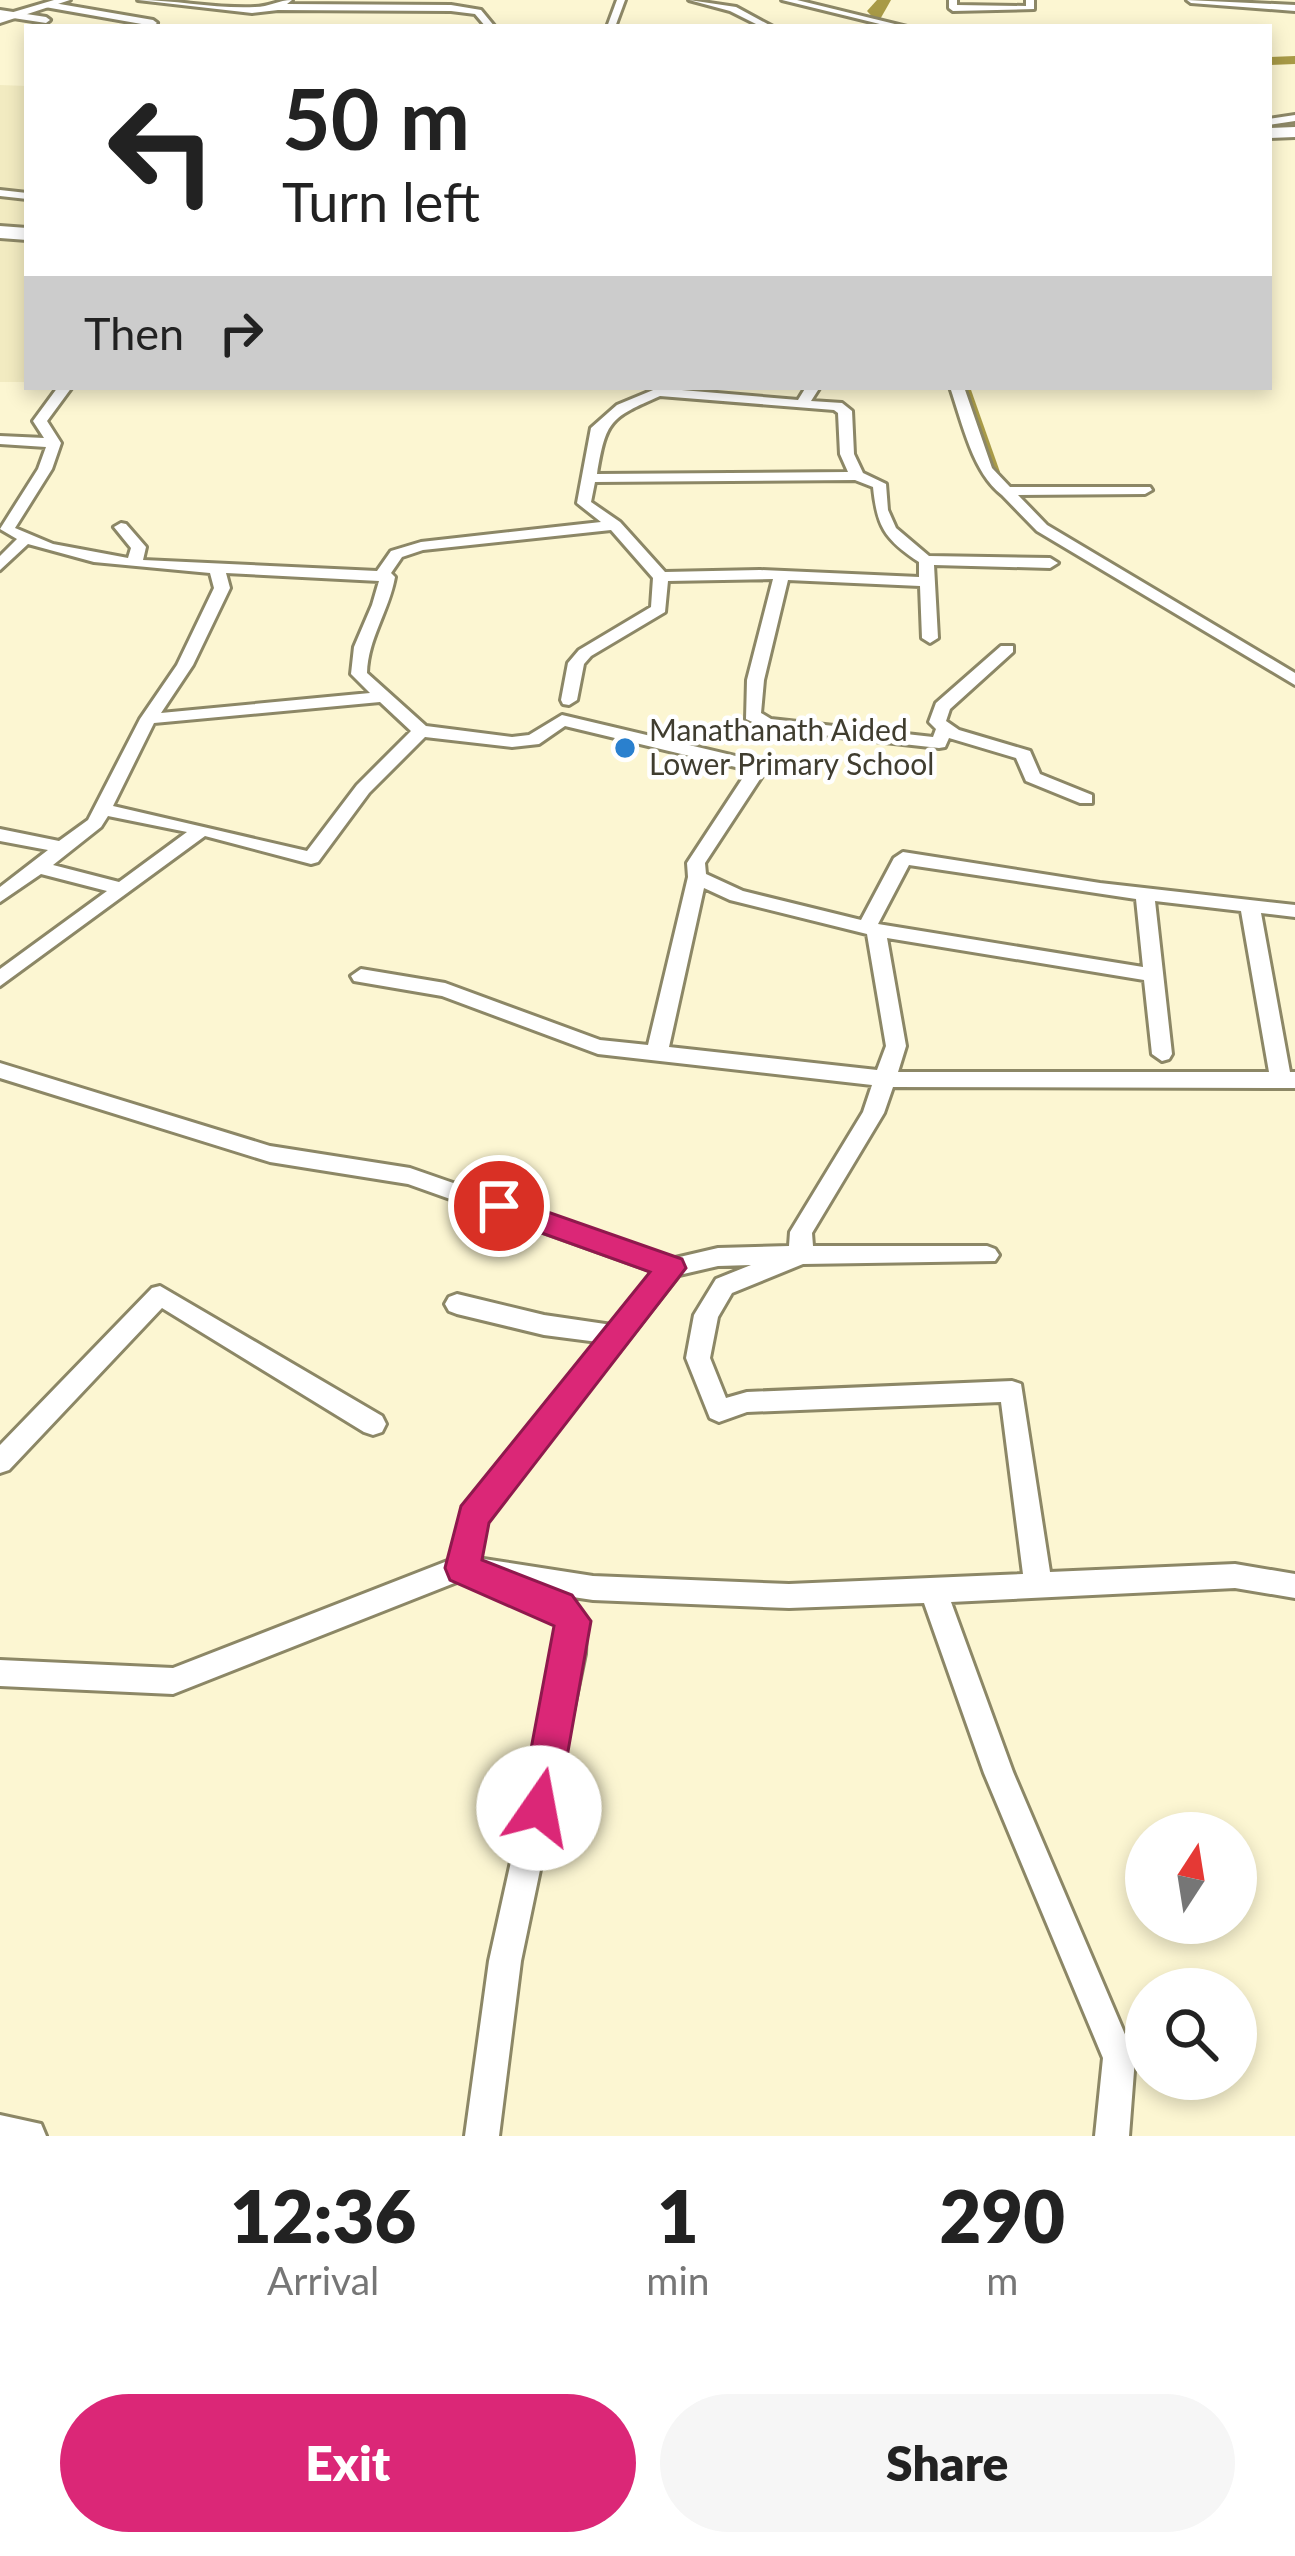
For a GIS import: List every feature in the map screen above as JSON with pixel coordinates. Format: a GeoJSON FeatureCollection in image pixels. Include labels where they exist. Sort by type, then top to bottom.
{"type":"FeatureCollection","features":[{"type":"Feature","properties":{"kind":"street"},"geometry":{"type":"LineString","coordinates":[[16,15],[65,0]]}},
{"type":"Feature","properties":{"kind":"street"},"geometry":{"type":"LineString","coordinates":[[142,0],[252,10],[479,6]]}},
{"type":"Feature","properties":{"kind":"street"},"geometry":{"type":"LineString","coordinates":[[278,7],[288,0]]}},
{"type":"Feature","properties":{"kind":"street"},"geometry":{"type":"LineString","coordinates":[[693,0],[764,24]]}},
{"type":"Feature","properties":{"kind":"street"},"geometry":{"type":"LineString","coordinates":[[786,0],[890,24]]}},
{"type":"Feature","properties":{"kind":"street"},"geometry":{"type":"LineString","coordinates":[[953,0],[953,8],[1030,9],[1030,0]]}},
{"type":"Feature","properties":{"kind":"street"},"geometry":{"type":"LineString","coordinates":[[1191,0],[1295,8]]}},
{"type":"Feature","properties":{"kind":"street"},"geometry":{"type":"LineString","coordinates":[[49,5],[154,23]]}},
{"type":"Feature","properties":{"kind":"street"},"geometry":{"type":"LineString","coordinates":[[0,16],[46,20]]}},
{"type":"Feature","properties":{"kind":"street"},"geometry":{"type":"LineString","coordinates":[[747,24],[756,19]]}},
{"type":"Feature","properties":{"kind":"street"},"geometry":{"type":"LineString","coordinates":[[54,443],[40,421],[63,390]]}},
{"type":"Feature","properties":{"kind":"street"},"geometry":{"type":"LineString","coordinates":[[802,404],[811,390]]}},
{"type":"Feature","properties":{"kind":"street"},"geometry":{"type":"LineString","coordinates":[[958,390],[985,469],[1042,528],[1295,680]]}},
{"type":"Feature","properties":{"kind":"street"},"geometry":{"type":"LineString","coordinates":[[569,700],[576,663],[659,609],[661,577],[615,525],[584,502],[598,428],[622,408],[658,392],[845,411],[847,454],[856,476]]}},
{"type":"Feature","properties":{"kind":"street"},"geometry":{"type":"LineString","coordinates":[[0,440],[54,443]]}},
{"type":"Feature","properties":{"kind":"street"},"geometry":{"type":"LineString","coordinates":[[54,443],[45,469],[7,530],[25,539],[135,561],[217,569],[336,570],[387,577],[383,611],[358,645],[359,674],[421,731],[512,742],[533,740],[562,720],[759,767],[696,863],[697,877],[658,1053]]}},
{"type":"Feature","properties":{"kind":"street"},"geometry":{"type":"LineString","coordinates":[[586,478],[856,476],[879,484],[880,508],[892,534],[926,560],[1050,563]]}},
{"type":"Feature","properties":{"kind":"street"},"geometry":{"type":"LineString","coordinates":[[1002,491],[1145,490]]}},
{"type":"Feature","properties":{"kind":"street"},"geometry":{"type":"LineString","coordinates":[[382,576],[396,554],[421,546],[615,525]]}},
{"type":"Feature","properties":{"kind":"street"},"geometry":{"type":"LineString","coordinates":[[121,527],[140,547],[135,561]]}},
{"type":"Feature","properties":{"kind":"street"},"geometry":{"type":"LineString","coordinates":[[0,565],[25,539]]}},
{"type":"Feature","properties":{"kind":"street"},"geometry":{"type":"LineString","coordinates":[[926,560],[930,638]]}},
{"type":"Feature","properties":{"kind":"street"},"geometry":{"type":"LineString","coordinates":[[0,896],[95,823],[222,588],[217,569]]}},
{"type":"Feature","properties":{"kind":"street"},"geometry":{"type":"LineString","coordinates":[[661,577],[781,575],[926,582]]}},
{"type":"Feature","properties":{"kind":"street"},"geometry":{"type":"LineString","coordinates":[[781,575],[778,611],[751,689],[752,715],[767,724],[938,742],[944,730]]}},
{"type":"Feature","properties":{"kind":"street"},"geometry":{"type":"LineString","coordinates":[[1007,649],[942,707],[938,722],[944,730],[1024,755],[1032,777],[1086,799]]}},
{"type":"Feature","properties":{"kind":"street"},"geometry":{"type":"LineString","coordinates":[[148,719],[381,697]]}},
{"type":"Feature","properties":{"kind":"street"},"geometry":{"type":"LineString","coordinates":[[102,809],[311,858],[363,790],[421,731]]}},
{"type":"Feature","properties":{"kind":"street"},"geometry":{"type":"LineString","coordinates":[[0,979],[202,830]]}},
{"type":"Feature","properties":{"kind":"street"},"geometry":{"type":"LineString","coordinates":[[0,836],[64,848]]}},
{"type":"Feature","properties":{"kind":"street"},"geometry":{"type":"LineString","coordinates":[[801,1255],[801,1232],[853,1152],[888,1079],[896,1046],[871,929],[903,858],[1295,911]]}},
{"type":"Feature","properties":{"kind":"street"},"geometry":{"type":"LineString","coordinates":[[39,867],[121,889]]}},
{"type":"Feature","properties":{"kind":"street"},"geometry":{"type":"LineString","coordinates":[[697,877],[736,896],[871,929],[1154,975]]}},
{"type":"Feature","properties":{"kind":"street"},"geometry":{"type":"LineString","coordinates":[[1145,894],[1162,1054]]}},
{"type":"Feature","properties":{"kind":"street"},"geometry":{"type":"LineString","coordinates":[[361,976],[445,990],[598,1046],[658,1053],[888,1079],[1288,1081],[1250,906]]}},
{"type":"Feature","properties":{"kind":"street"},"geometry":{"type":"LineString","coordinates":[[0,1070],[270,1154],[410,1176],[671,1268],[718,1257],[987,1255]]}},
{"type":"Feature","properties":{"kind":"street"},"geometry":{"type":"LineString","coordinates":[[801,1255],[724,1286],[706,1316],[698,1358],[719,1411],[747,1402],[1012,1391],[1038,1584]]}},
{"type":"Feature","properties":{"kind":"street"},"geometry":{"type":"LineString","coordinates":[[462,1568],[473,1517],[671,1268]]}},
{"type":"Feature","properties":{"kind":"street"},"geometry":{"type":"LineString","coordinates":[[0,1462],[160,1295],[373,1424]]}},
{"type":"Feature","properties":{"kind":"street"},"geometry":{"type":"LineString","coordinates":[[458,1304],[544,1325],[616,1335]]}},
{"type":"Feature","properties":{"kind":"street"},"geometry":{"type":"LineString","coordinates":[[0,1673],[173,1681],[462,1568],[593,1588],[789,1595],[1235,1576],[1295,1586]]}},
{"type":"Feature","properties":{"kind":"street"},"geometry":{"type":"LineString","coordinates":[[462,1568],[559,1606],[573,1621],[571,1654],[505,1961],[482,2136]]}},
{"type":"Feature","properties":{"kind":"street"},"geometry":{"type":"LineString","coordinates":[[933,1590],[999,1773],[1119,2058],[1112,2136]]}},
{"type":"Feature","properties":{"kind":"street"},"geometry":{"type":"LineString","coordinates":[[0,2132],[29,2136]]}},
{"type":"Feature","properties":{"kind":"shaded area"},"geometry":{"type":"Polygon","coordinates":[[[0,85],[24,86],[24,228],[0,226],[0,85]]]}},
{"type":"Feature","properties":{"kind":"shaded area"},"geometry":{"type":"Polygon","coordinates":[[[0,239],[24,241],[24,382],[0,382],[0,239]]]}},
{"type":"Feature","properties":{"kind":"waterway"},"geometry":{"type":"LineString","coordinates":[[878,19],[874,11],[884,0]]}},
{"type":"Feature","properties":{"kind":"waterway"},"geometry":{"type":"LineString","coordinates":[[1272,61],[1295,60]]}},
{"type":"Feature","properties":{"kind":"waterway"},"geometry":{"type":"LineString","coordinates":[[965,390],[994,472]]}},
{"type":"Feature","properties":{"kind":"place","name":"Manathanath Aided Lower Primary School"},"geometry":{"type":"Point","coordinates":[625,748]}},
{"type":"Feature","properties":{"kind":"route"},"geometry":{"type":"LineString","coordinates":[[499,1206],[671,1268],[473,1517],[462,1568],[559,1606],[573,1621],[571,1654],[539,1808]]}}]}
